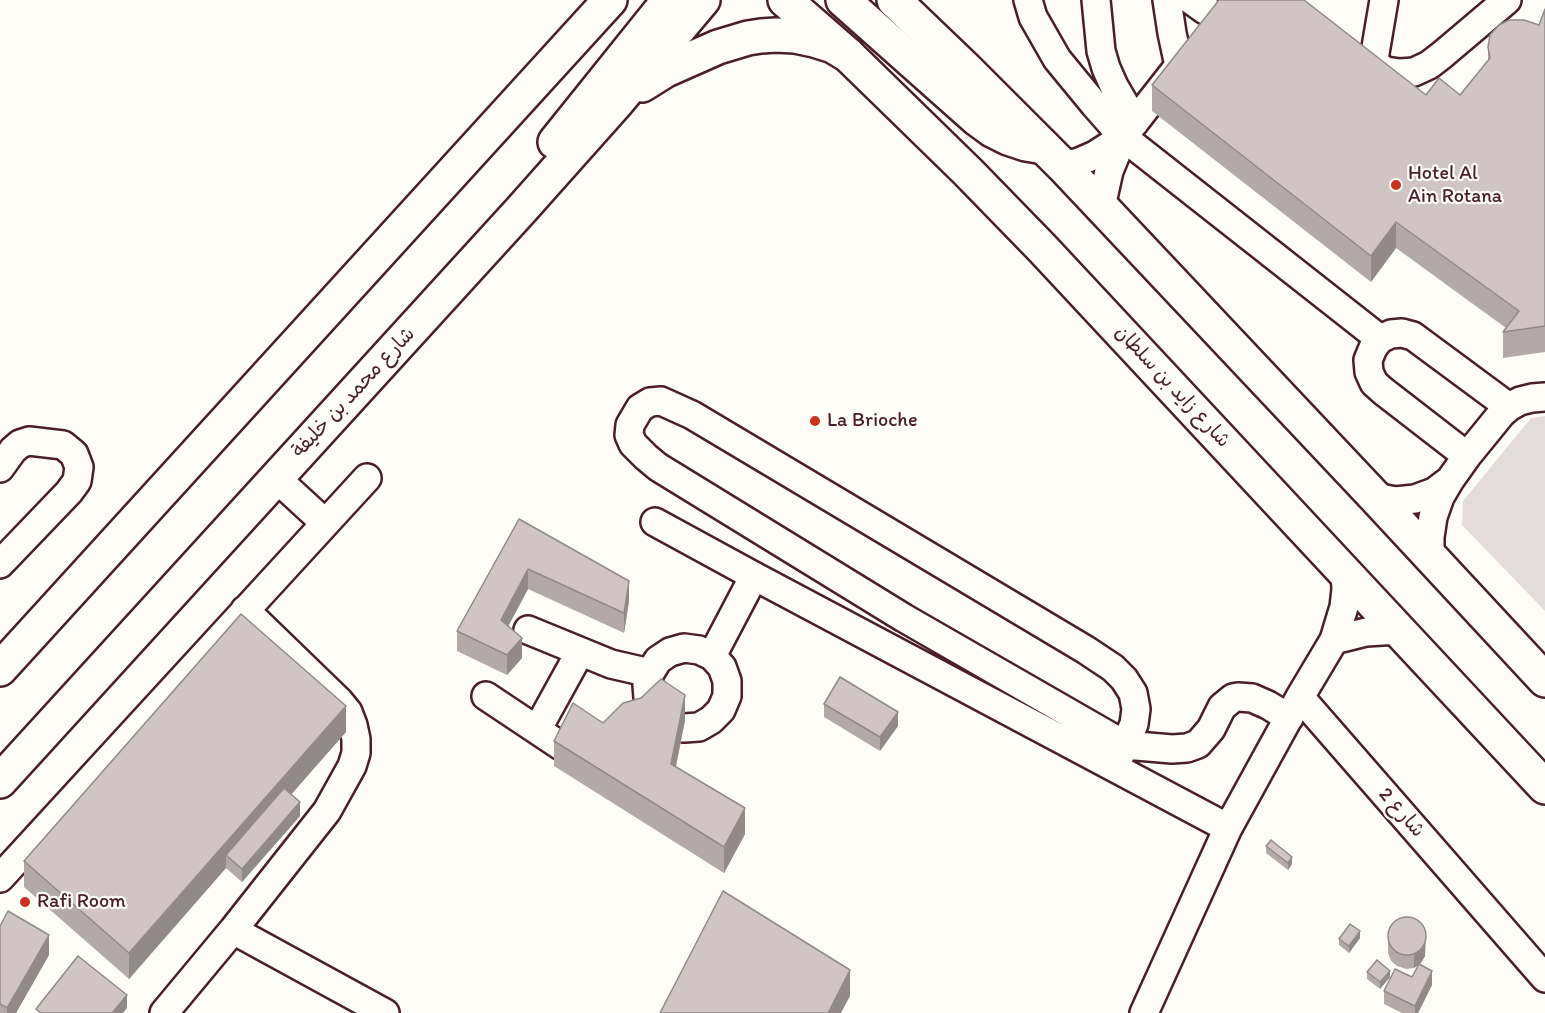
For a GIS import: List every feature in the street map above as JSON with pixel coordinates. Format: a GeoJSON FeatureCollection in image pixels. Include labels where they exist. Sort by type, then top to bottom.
{"type":"FeatureCollection","features":[{"type":"Feature","properties":{"kind":"main road"},"geometry":{"type":"LineString","coordinates":[[521,210],[541,160],[669,0]]}},
{"type":"Feature","properties":{"kind":"main road","name":"شارع محمد بن خليفة"},"geometry":{"type":"LineString","coordinates":[[0,781],[521,210],[618,101],[703,0]]}},
{"type":"Feature","properties":{"kind":"main road","name":"شارع زايد بن سلطان"},"geometry":{"type":"LineString","coordinates":[[785,0],[848,55],[1042,248],[1545,787]]}},
{"type":"Feature","properties":{"kind":"main road"},"geometry":{"type":"LineString","coordinates":[[843,0],[977,119],[1008,138],[1054,157]]}},
{"type":"Feature","properties":{"kind":"main road"},"geometry":{"type":"LineString","coordinates":[[894,0],[1054,157],[1545,680]]}},
{"type":"Feature","properties":{"kind":"main road"},"geometry":{"type":"LineString","coordinates":[[921,0],[966,69]]}},
{"type":"Feature","properties":{"kind":"main road"},"geometry":{"type":"LineString","coordinates":[[0,669],[608,2]]}},
{"type":"Feature","properties":{"kind":"main road"},"geometry":{"type":"LineString","coordinates":[[618,101],[666,70],[718,47],[748,38],[776,35],[795,36],[833,46],[848,55]]}},
{"type":"Feature","properties":{"kind":"street"},"geometry":{"type":"LineString","coordinates":[[1028,0],[1033,17],[1057,59],[1094,104],[1129,129],[1380,339]]}},
{"type":"Feature","properties":{"kind":"street"},"geometry":{"type":"LineString","coordinates":[[1096,0],[1101,51],[1129,129]]}},
{"type":"Feature","properties":{"kind":"street"},"geometry":{"type":"LineString","coordinates":[[1167,0],[1179,66]]}},
{"type":"Feature","properties":{"kind":"street"},"geometry":{"type":"LineString","coordinates":[[1101,207],[1109,171],[1129,129],[1213,22],[1205,10],[1191,0]]}},
{"type":"Feature","properties":{"kind":"street"},"geometry":{"type":"LineString","coordinates":[[1373,64],[1384,0]]}},
{"type":"Feature","properties":{"kind":"street"},"geometry":{"type":"LineString","coordinates":[[1346,42],[1373,64],[1386,71],[1400,74],[1414,72],[1442,55],[1507,0]]}},
{"type":"Feature","properties":{"kind":"street"},"geometry":{"type":"LineString","coordinates":[[1054,157],[1079,162],[1095,155],[1129,129]]}},
{"type":"Feature","properties":{"kind":"street"},"geometry":{"type":"LineString","coordinates":[[1467,456],[1374,383],[1369,372],[1368,360],[1372,348],[1380,339],[1391,334],[1402,333],[1413,336],[1509,407]]}},
{"type":"Feature","properties":{"kind":"street"},"geometry":{"type":"LineString","coordinates":[[1430,557],[1433,517],[1450,480],[1467,456],[1509,407],[1520,401],[1545,397]]}},
{"type":"Feature","properties":{"kind":"street"},"geometry":{"type":"LineString","coordinates":[[1119,756],[1134,724],[1136,709],[1132,693],[1113,668],[692,416],[661,401],[650,402],[640,408],[630,425],[629,435],[633,444],[658,467],[904,618],[1228,828]]}},
{"type":"Feature","properties":{"kind":"street"},"geometry":{"type":"LineString","coordinates":[[0,468],[13,450],[29,441],[63,445],[74,454],[79,467],[77,481],[69,492],[0,564]]}},
{"type":"Feature","properties":{"kind":"street"},"geometry":{"type":"LineString","coordinates":[[276,478],[325,523]]}},
{"type":"Feature","properties":{"kind":"street"},"geometry":{"type":"LineString","coordinates":[[0,878],[367,478]]}},
{"type":"Feature","properties":{"kind":"street"},"geometry":{"type":"LineString","coordinates":[[1375,497],[1395,501],[1415,499],[1434,492],[1450,480]]}},
{"type":"Feature","properties":{"kind":"street"},"geometry":{"type":"LineString","coordinates":[[656,522],[754,576],[1119,756]]}},
{"type":"Feature","properties":{"kind":"street"},"geometry":{"type":"LineString","coordinates":[[1144,1013],[1228,828],[1334,640],[1344,607],[1345,572]]}},
{"type":"Feature","properties":{"kind":"street"},"geometry":{"type":"LineString","coordinates":[[712,656],[754,576]]}},
{"type":"Feature","properties":{"kind":"street"},"geometry":{"type":"LineString","coordinates":[[164,1013],[233,930],[327,810],[342,787],[356,753],[356,739],[348,712],[245,610]]}},
{"type":"Feature","properties":{"kind":"street"},"geometry":{"type":"LineString","coordinates":[[528,630],[611,664],[650,673]]}},
{"type":"Feature","properties":{"kind":"street"},"geometry":{"type":"LineString","coordinates":[[1334,640],[1366,632],[1399,630]]}},
{"type":"Feature","properties":{"kind":"street"},"geometry":{"type":"LineString","coordinates":[[654,710],[648,698],[647,685],[650,673],[658,660],[670,652],[684,648],[699,650],[712,656],[722,667],[727,681],[727,696],[722,710],[699,727],[684,728]]}},
{"type":"Feature","properties":{"kind":"street"},"geometry":{"type":"LineString","coordinates":[[537,730],[580,651]]}},
{"type":"Feature","properties":{"kind":"street"},"geometry":{"type":"LineString","coordinates":[[486,696],[561,746]]}},
{"type":"Feature","properties":{"kind":"street","name":"شارع 2"},"geometry":{"type":"LineString","coordinates":[[1119,756],[1187,748],[1198,744],[1211,729],[1222,707],[1233,698],[1252,698],[1268,705],[1295,707],[1545,978]]}},
{"type":"Feature","properties":{"kind":"street"},"geometry":{"type":"LineString","coordinates":[[233,930],[385,1013]]}},
{"type":"Feature","properties":{"kind":"shaded area"},"geometry":{"type":"Polygon","coordinates":[[[1545,416],[1545,611],[1462,525],[1463,501],[1531,418],[1545,416]]]}},
{"type":"Feature","properties":{"kind":"building","name":"Hotel Al Ain Rotana"},"geometry":{"type":"Polygon","coordinates":[[[1219,0],[1304,0],[1426,95],[1439,78],[1460,95],[1490,58],[1488,47],[1490,35],[1499,25],[1509,20],[1524,20],[1539,25],[1545,9],[1545,326],[1503,332],[1519,311],[1396,222],[1371,256],[1152,85],[1219,0]]]}},
{"type":"Feature","properties":{"kind":"building"},"geometry":{"type":"Polygon","coordinates":[[[519,519],[629,581],[624,613],[528,569],[501,620],[522,638],[507,655],[457,631],[519,519]]]}},
{"type":"Feature","properties":{"kind":"building"},"geometry":{"type":"Polygon","coordinates":[[[241,614],[346,706],[129,953],[24,861],[241,614]]]}},
{"type":"Feature","properties":{"kind":"building"},"geometry":{"type":"Polygon","coordinates":[[[840,677],[898,712],[880,737],[824,704],[840,677]]]}},
{"type":"Feature","properties":{"kind":"building"},"geometry":{"type":"Polygon","coordinates":[[[661,679],[685,695],[671,764],[745,808],[724,847],[554,741],[573,703],[603,723],[623,703],[641,698],[661,679]]]}},
{"type":"Feature","properties":{"kind":"building"},"geometry":{"type":"Polygon","coordinates":[[[284,788],[300,802],[242,869],[226,855],[284,788]]]}},
{"type":"Feature","properties":{"kind":"building"},"geometry":{"type":"Polygon","coordinates":[[[1271,840],[1292,857],[1288,863],[1266,846],[1271,840]]]}},
{"type":"Feature","properties":{"kind":"building"},"geometry":{"type":"Polygon","coordinates":[[[723,891],[850,970],[828,1013],[660,1013],[723,891]]]}},
{"type":"Feature","properties":{"kind":"building"},"geometry":{"type":"Polygon","coordinates":[[[8,911],[49,935],[7,1008],[0,1004],[0,926],[8,911]]]}},
{"type":"Feature","properties":{"kind":"building"},"geometry":{"type":"Polygon","coordinates":[[[1407,917],[1420,923],[1426,936],[1420,949],[1407,955],[1394,949],[1388,936],[1394,923],[1407,917]]]}},
{"type":"Feature","properties":{"kind":"building"},"geometry":{"type":"Polygon","coordinates":[[[1350,924],[1360,931],[1349,946],[1339,939],[1350,924]]]}},
{"type":"Feature","properties":{"kind":"building"},"geometry":{"type":"Polygon","coordinates":[[[78,956],[127,995],[112,1013],[41,1013],[36,1009],[78,956]]]}},
{"type":"Feature","properties":{"kind":"building"},"geometry":{"type":"Polygon","coordinates":[[[1377,960],[1390,971],[1380,982],[1367,972],[1377,960]]]}},
{"type":"Feature","properties":{"kind":"building"},"geometry":{"type":"Polygon","coordinates":[[[1419,964],[1432,971],[1415,1006],[1384,991],[1395,969],[1412,977],[1419,964]]]}},
{"type":"Feature","properties":{"kind":"place","name":"Hotel Al Ain Rotana"},"geometry":{"type":"Point","coordinates":[1396,185]}},
{"type":"Feature","properties":{"kind":"place","name":"La Brioche"},"geometry":{"type":"Point","coordinates":[815,421]}},
{"type":"Feature","properties":{"kind":"place","name":"Rafi Room"},"geometry":{"type":"Point","coordinates":[25,902]}}]}
